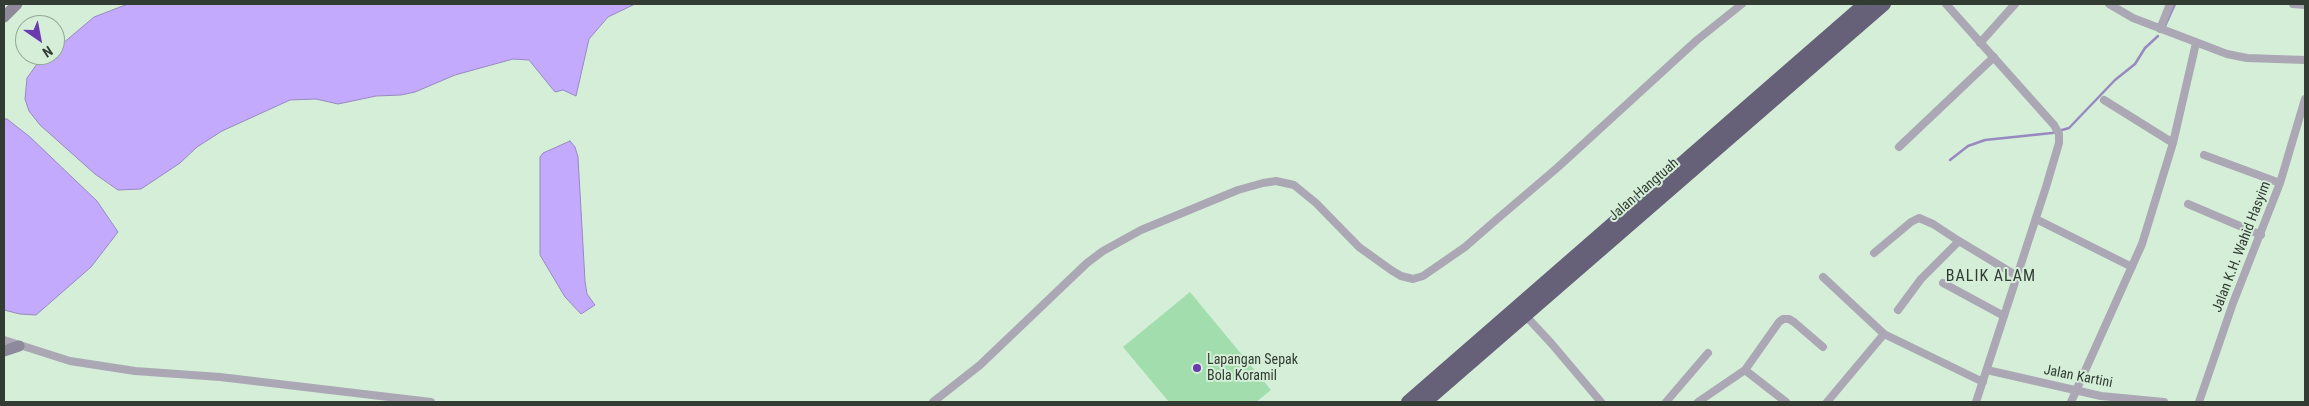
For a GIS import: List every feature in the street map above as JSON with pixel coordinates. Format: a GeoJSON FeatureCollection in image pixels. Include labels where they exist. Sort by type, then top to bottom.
{"type":"FeatureCollection","features":[{"type":"Feature","properties":{"kind":"highway","name":"Jalan Hangtuah"},"geometry":{"type":"LineString","coordinates":[[1428,401],[1856,20],[1864,4]]}},
{"type":"Feature","properties":{"kind":"highway","name":"Jalan Hangtuah"},"geometry":{"type":"LineString","coordinates":[[1408,402],[1856,20],[1884,4]]}},
{"type":"Feature","properties":{"kind":"street"},"geometry":{"type":"LineString","coordinates":[[4,17],[17,4]]}},
{"type":"Feature","properties":{"kind":"street"},"geometry":{"type":"LineString","coordinates":[[933,402],[980,365],[1087,263],[1104,251],[1141,230],[1238,190],[1263,183],[1286,182],[1294,185],[1316,203],[1359,247],[1391,270],[1401,276],[1413,278],[1424,276],[1465,247],[1557,168],[1697,40],[1742,4]]}},
{"type":"Feature","properties":{"kind":"street"},"geometry":{"type":"LineString","coordinates":[[1946,4],[2054,125],[2059,134],[2059,143],[2036,219],[1976,402]]}},
{"type":"Feature","properties":{"kind":"street"},"geometry":{"type":"LineString","coordinates":[[1980,44],[2015,4]]}},
{"type":"Feature","properties":{"kind":"street"},"geometry":{"type":"LineString","coordinates":[[2109,4],[2133,18],[2196,43],[2247,58],[2305,60]]}},
{"type":"Feature","properties":{"kind":"street"},"geometry":{"type":"LineString","coordinates":[[2160,28],[2170,4]]}},
{"type":"Feature","properties":{"kind":"street"},"geometry":{"type":"LineString","coordinates":[[2293,4],[2305,5]]}},
{"type":"Feature","properties":{"kind":"street"},"geometry":{"type":"LineString","coordinates":[[2071,402],[2142,244],[2173,143],[2196,43]]}},
{"type":"Feature","properties":{"kind":"street"},"geometry":{"type":"LineString","coordinates":[[1899,147],[1994,57]]}},
{"type":"Feature","properties":{"kind":"street","name":"Jalan K.H. Wahid Hasyim"},"geometry":{"type":"LineString","coordinates":[[2198,402],[2233,303],[2280,183],[2305,99]]}},
{"type":"Feature","properties":{"kind":"street"},"geometry":{"type":"LineString","coordinates":[[2104,100],[2173,143]]}},
{"type":"Feature","properties":{"kind":"street"},"geometry":{"type":"LineString","coordinates":[[2204,155],[2280,183]]}},
{"type":"Feature","properties":{"kind":"street"},"geometry":{"type":"LineString","coordinates":[[2188,204],[2260,235]]}},
{"type":"Feature","properties":{"kind":"street"},"geometry":{"type":"LineString","coordinates":[[1874,253],[1911,222],[1919,218],[1933,224],[2017,276]]}},
{"type":"Feature","properties":{"kind":"street"},"geometry":{"type":"LineString","coordinates":[[2036,219],[2132,268]]}},
{"type":"Feature","properties":{"kind":"street"},"geometry":{"type":"LineString","coordinates":[[1898,310],[1921,279],[1959,241]]}},
{"type":"Feature","properties":{"kind":"street"},"geometry":{"type":"LineString","coordinates":[[1823,277],[1884,334],[1983,382]]}},
{"type":"Feature","properties":{"kind":"street"},"geometry":{"type":"LineString","coordinates":[[1943,283],[2004,316]]}},
{"type":"Feature","properties":{"kind":"street"},"geometry":{"type":"LineString","coordinates":[[1525,315],[1601,402]]}},
{"type":"Feature","properties":{"kind":"street"},"geometry":{"type":"LineString","coordinates":[[1698,402],[1744,370],[1783,319],[1789,318],[1823,347]]}},
{"type":"Feature","properties":{"kind":"street"},"geometry":{"type":"LineString","coordinates":[[1827,402],[1884,334]]}},
{"type":"Feature","properties":{"kind":"street"},"geometry":{"type":"LineString","coordinates":[[4,340],[70,362],[134,371],[220,377],[431,402]]}},
{"type":"Feature","properties":{"kind":"street"},"geometry":{"type":"LineString","coordinates":[[4,351],[19,346]]}},
{"type":"Feature","properties":{"kind":"street"},"geometry":{"type":"LineString","coordinates":[[1666,402],[1708,353]]}},
{"type":"Feature","properties":{"kind":"street"},"geometry":{"type":"LineString","coordinates":[[1744,370],[1786,402]]}},
{"type":"Feature","properties":{"kind":"street","name":"Jalan Kartini"},"geometry":{"type":"LineString","coordinates":[[1987,370],[2125,400],[2164,402]]}},
{"type":"Feature","properties":{"kind":"green space","name":"Lapangan Sepak Bola Koramil"},"geometry":{"type":"Polygon","coordinates":[[[1190,292],[1271,390],[1256,402],[1169,402],[1123,347],[1190,292]]]}},
{"type":"Feature","properties":{"kind":"shaded area"},"geometry":{"type":"Polygon","coordinates":[[[128,4],[635,4],[608,17],[589,39],[576,96],[563,90],[555,92],[529,60],[513,59],[455,75],[415,92],[401,95],[376,96],[338,104],[316,99],[290,100],[222,131],[197,147],[180,163],[141,189],[118,190],[95,174],[40,125],[29,111],[25,99],[27,78],[36,65],[65,65],[65,42],[94,17],[128,4]]]}},
{"type":"Feature","properties":{"kind":"shaded area"},"geometry":{"type":"Polygon","coordinates":[[[4,119],[7,119],[30,137],[97,201],[118,232],[91,267],[36,315],[4,310],[4,119]]]}},
{"type":"Feature","properties":{"kind":"shaded area"},"geometry":{"type":"Polygon","coordinates":[[[570,141],[575,147],[578,157],[585,281],[587,294],[595,305],[581,314],[565,297],[540,255],[540,157],[543,153],[570,141]]]}},
{"type":"Feature","properties":{"kind":"waterway"},"geometry":{"type":"LineString","coordinates":[[2165,26],[2175,4]]}},
{"type":"Feature","properties":{"kind":"waterway"},"geometry":{"type":"LineString","coordinates":[[1950,160],[1968,146],[1985,140],[2052,133],[2069,128],[2115,80],[2135,64],[2145,48],[2158,36]]}},
{"type":"Feature","properties":{"kind":"place","name":"Lapangan Sepak Bola Koramil"},"geometry":{"type":"Point","coordinates":[1197,368]}},
{"type":"Feature","properties":{"kind":"district","name":"BALIK ALAM"},"geometry":{"type":"Point","coordinates":[1991,277]}}]}
